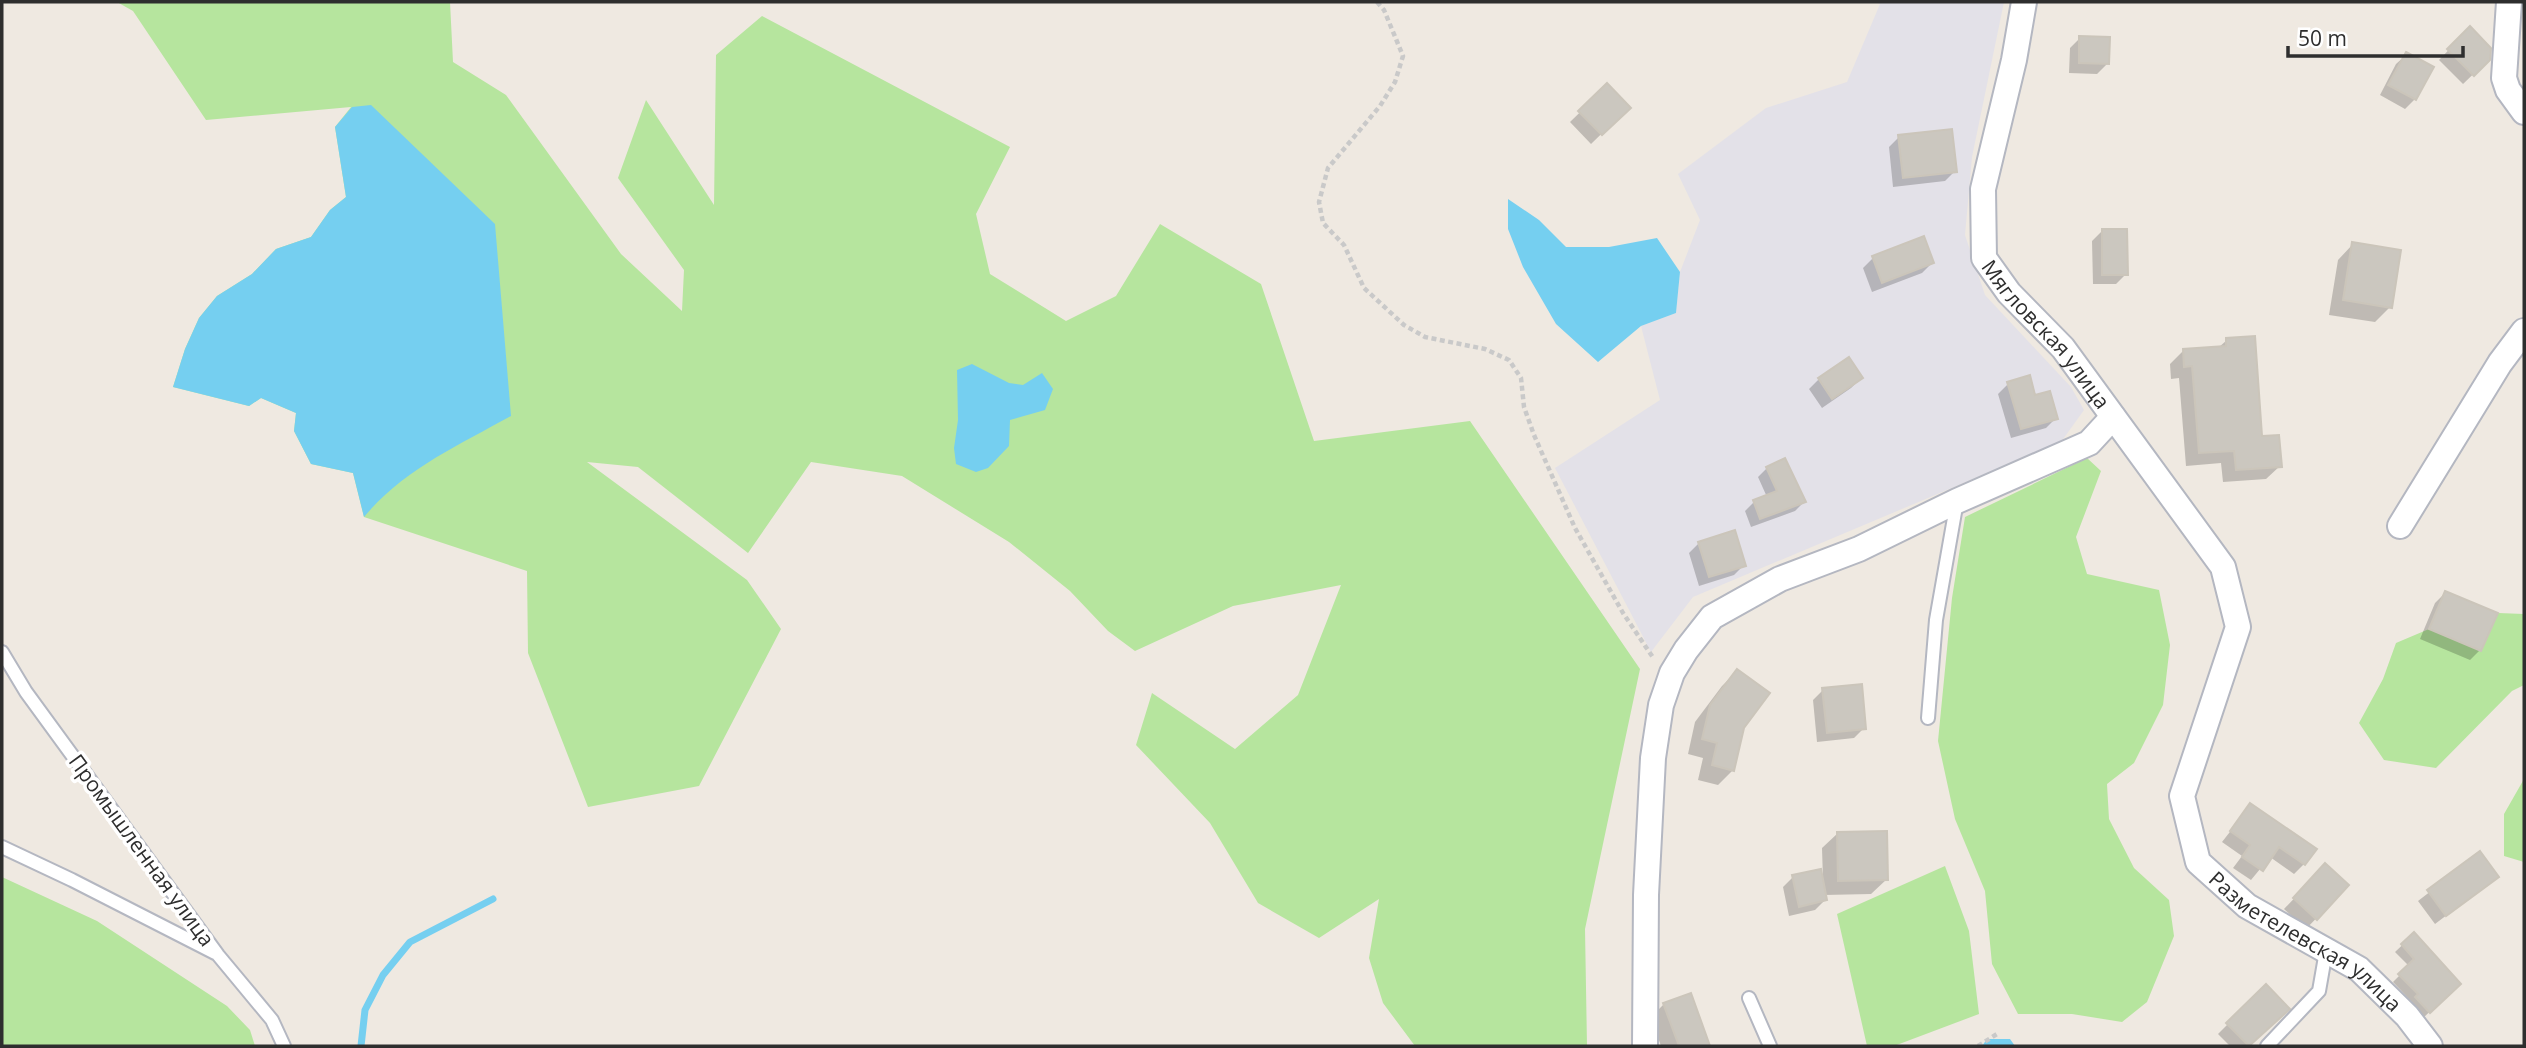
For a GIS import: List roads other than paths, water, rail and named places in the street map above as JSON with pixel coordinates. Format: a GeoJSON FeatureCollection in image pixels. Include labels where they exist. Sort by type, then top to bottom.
{"type":"FeatureCollection","features":[{"type":"Feature","properties":{"kind":"street","name":"Мягловская улица"},"geometry":{"type":"LineString","coordinates":[[2024,2],[2014,60],[1983,189],[1984,258],[2009,293],[2063,348],[2113,418]]}},
{"type":"Feature","properties":{"kind":"street"},"geometry":{"type":"LineString","coordinates":[[2508,2],[2504,78],[2508,90],[2524,112]]}},
{"type":"Feature","properties":{"kind":"street"},"geometry":{"type":"LineString","coordinates":[[2400,526],[2500,363],[2524,331]]}},
{"type":"Feature","properties":{"kind":"street"},"geometry":{"type":"LineString","coordinates":[[1645,1046],[1646,895],[1653,758],[1661,705],[1672,673],[1686,650],[1712,617],[1780,579],[1859,549],[1957,501],[2088,443],[2113,418]]}},
{"type":"Feature","properties":{"kind":"street","name":"Разметелевская улица"},"geometry":{"type":"LineString","coordinates":[[2113,418],[2223,567],[2238,627],[2182,796],[2198,862],[2247,906],[2358,970],[2407,1016],[2430,1046]]}},
{"type":"Feature","properties":{"kind":"lane"},"geometry":{"type":"LineString","coordinates":[[1928,718],[1936,620],[1957,501]]}},
{"type":"Feature","properties":{"kind":"lane","name":"Промышленная улица"},"geometry":{"type":"LineString","coordinates":[[2,652],[26,692],[218,955],[272,1020],[284,1046]]}},
{"type":"Feature","properties":{"kind":"lane"},"geometry":{"type":"LineString","coordinates":[[2,848],[72,880],[218,955]]}},
{"type":"Feature","properties":{"kind":"lane"},"geometry":{"type":"LineString","coordinates":[[2267,1046],[2319,991],[2326,951]]}},
{"type":"Feature","properties":{"kind":"lane"},"geometry":{"type":"LineString","coordinates":[[1749,998],[1770,1046]]}},
{"type":"Feature","properties":{"kind":"water"},"geometry":{"type":"Polygon","coordinates":[[[371,105],[495,224],[511,416],[414,472],[379,500],[364,517],[353,473],[311,464],[294,431],[296,413],[261,398],[249,406],[173,387],[185,349],[199,318],[217,296],[252,274],[276,249],[311,237],[330,210],[346,197],[335,127],[352,107],[371,105]]]}},
{"type":"Feature","properties":{"kind":"water"},"geometry":{"type":"Polygon","coordinates":[[[1508,199],[1539,220],[1566,247],[1609,247],[1657,238],[1680,272],[1676,313],[1641,326],[1598,362],[1556,324],[1523,267],[1508,229],[1508,199]]]}},
{"type":"Feature","properties":{"kind":"water"},"geometry":{"type":"Polygon","coordinates":[[[972,364],[1009,383],[1023,385],[1042,373],[1053,389],[1045,410],[1010,420],[1009,446],[988,468],[976,472],[956,464],[954,448],[958,420],[957,370],[972,364]]]}},
{"type":"Feature","properties":{"kind":"water"},"geometry":{"type":"Polygon","coordinates":[[[1987,1039],[2010,1039],[2015,1046],[1982,1046],[1987,1039]]]}},
{"type":"Feature","properties":{"kind":"waterway"},"geometry":{"type":"LineString","coordinates":[[361,1046],[365,1010],[383,975],[410,942],[493,899]]}}]}
